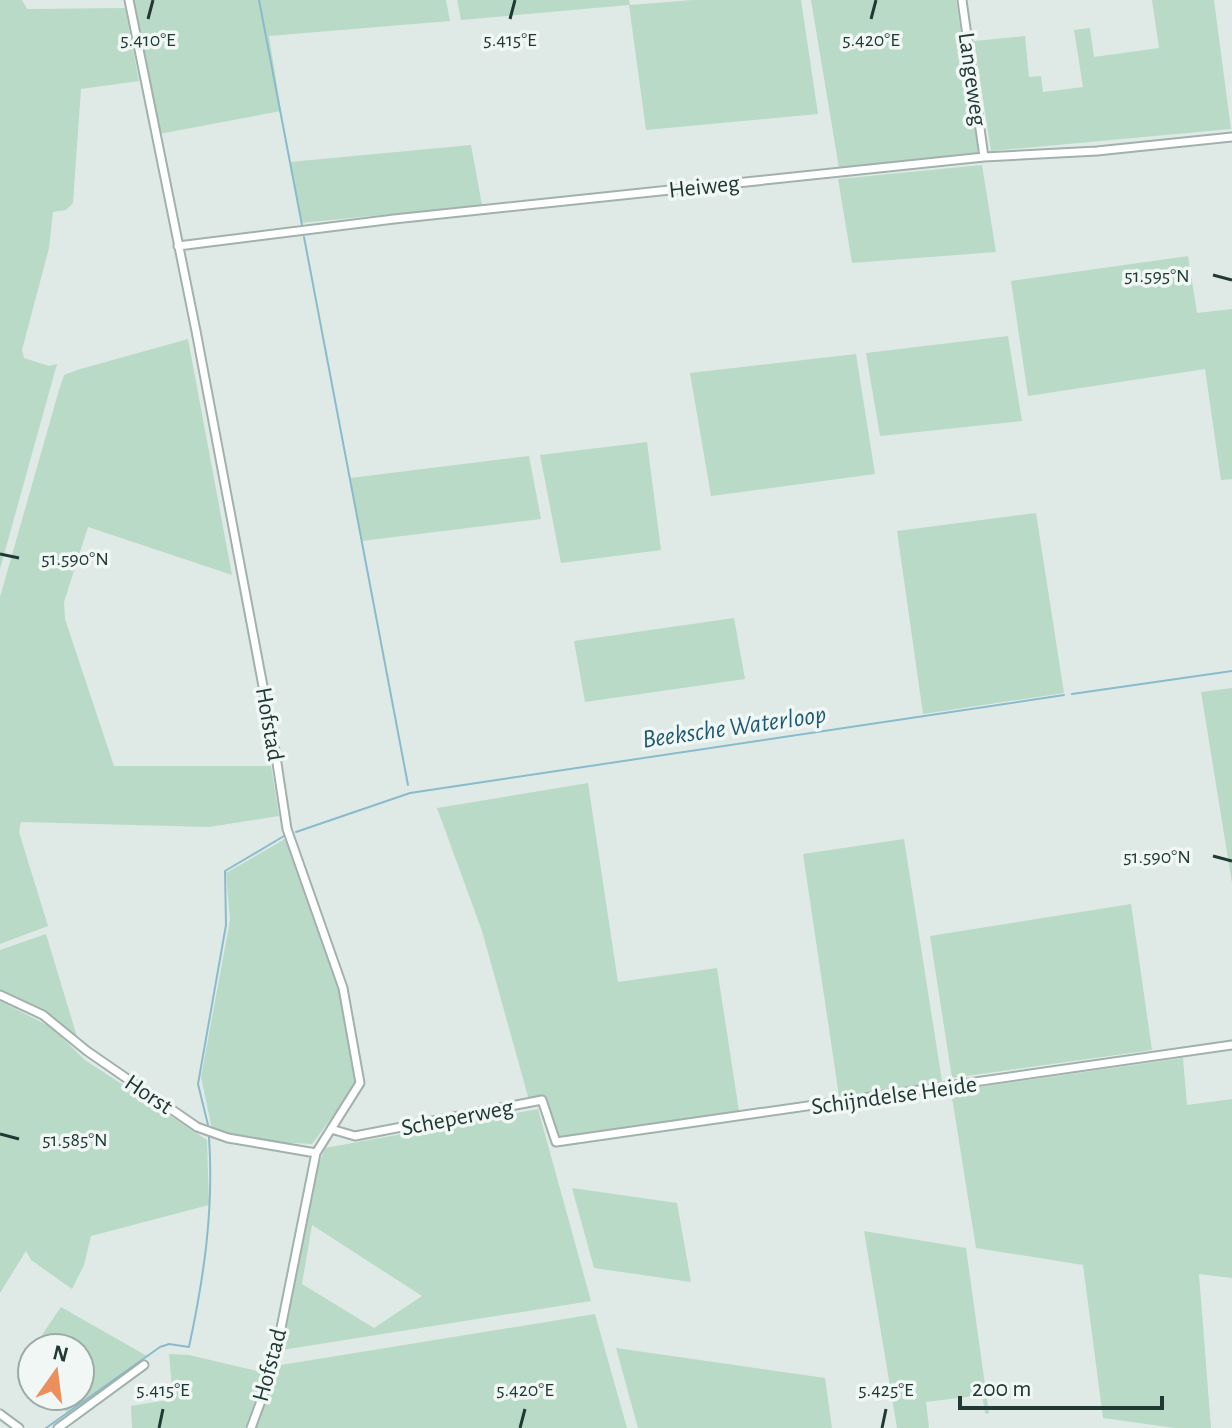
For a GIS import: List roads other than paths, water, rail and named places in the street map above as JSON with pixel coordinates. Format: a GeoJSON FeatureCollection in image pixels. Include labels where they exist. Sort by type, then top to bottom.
{"type":"FeatureCollection","features":[{"type":"Feature","properties":{"kind":"street","name":"Hofstad"},"geometry":{"type":"LineString","coordinates":[[129,0],[273,734],[287,829],[343,988],[360,1083],[316,1153],[273,1368],[251,1428]]}},
{"type":"Feature","properties":{"kind":"street","name":"Langeweg"},"geometry":{"type":"LineString","coordinates":[[962,0],[984,157]]}},
{"type":"Feature","properties":{"kind":"street","name":"Heiweg"},"geometry":{"type":"LineString","coordinates":[[178,246],[394,219],[984,157],[1097,151],[1232,137]]}},
{"type":"Feature","properties":{"kind":"street","name":"Horst"},"geometry":{"type":"LineString","coordinates":[[0,995],[43,1015],[87,1051],[197,1127],[228,1138],[316,1153]]}},
{"type":"Feature","properties":{"kind":"street","name":"Schijndelse Heide"},"geometry":{"type":"LineString","coordinates":[[556,1142],[1232,1045]]}},
{"type":"Feature","properties":{"kind":"street","name":"Scheperweg"},"geometry":{"type":"LineString","coordinates":[[331,1129],[355,1136],[542,1100],[556,1142]]}},
{"type":"Feature","properties":{"kind":"street"},"geometry":{"type":"LineString","coordinates":[[58,1428],[144,1365]]}},
{"type":"Feature","properties":{"kind":"street"},"geometry":{"type":"LineString","coordinates":[[0,1414],[19,1428]]}},
{"type":"Feature","properties":{"kind":"waterway","name":"Beeksche Waterloop"},"geometry":{"type":"LineString","coordinates":[[259,0],[302,225]]}},
{"type":"Feature","properties":{"kind":"waterway","name":"Beeksche Waterloop"},"geometry":{"type":"LineString","coordinates":[[304,237],[408,785]]}},
{"type":"Feature","properties":{"kind":"waterway","name":"Beeksche Waterloop"},"geometry":{"type":"LineString","coordinates":[[1072,694],[1232,671]]}},
{"type":"Feature","properties":{"kind":"waterway","name":"Beeksche Waterloop"},"geometry":{"type":"LineString","coordinates":[[296,832],[410,793],[1064,695]]}},
{"type":"Feature","properties":{"kind":"waterway"},"geometry":{"type":"LineString","coordinates":[[208,1125],[198,1084],[226,925],[225,871],[284,836]]}},
{"type":"Feature","properties":{"kind":"waterway"},"geometry":{"type":"LineString","coordinates":[[46,1428],[160,1347],[169,1344],[189,1347],[206,1243],[210,1190],[209,1137]]}}]}
